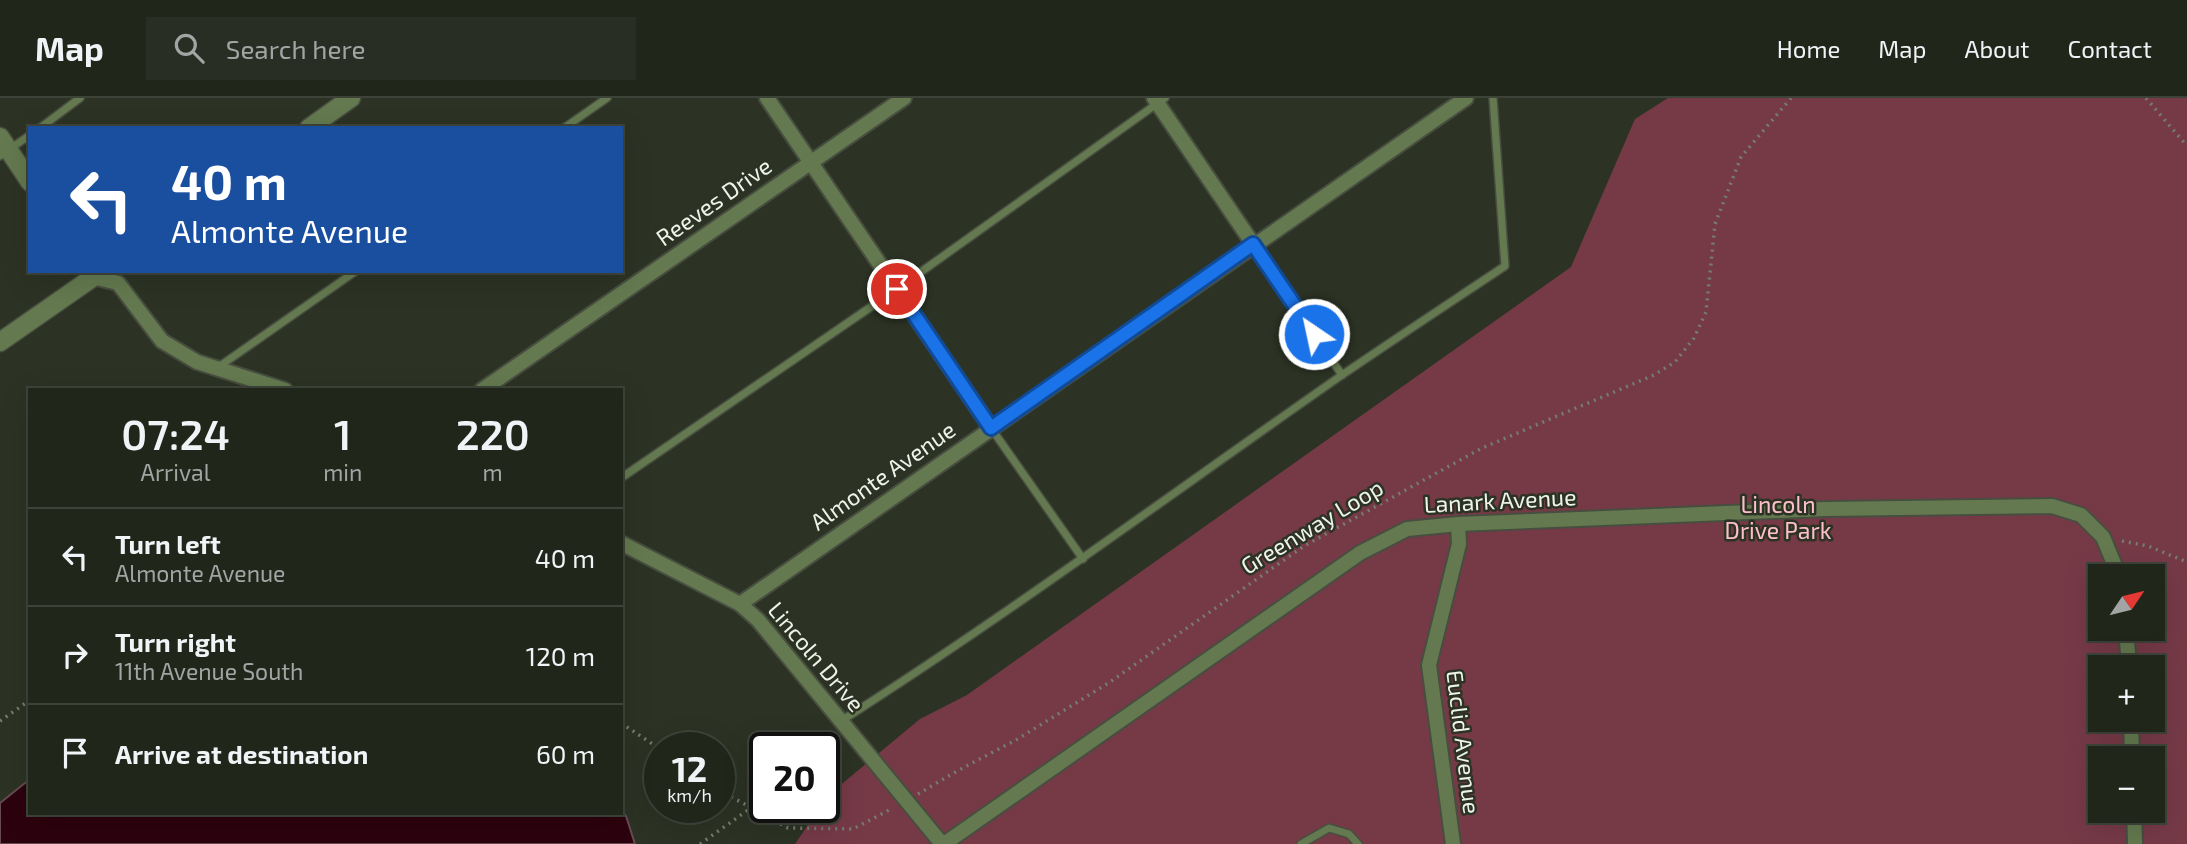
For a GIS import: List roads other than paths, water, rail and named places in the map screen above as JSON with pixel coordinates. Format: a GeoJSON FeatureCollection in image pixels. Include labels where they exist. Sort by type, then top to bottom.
{"type":"FeatureCollection","features":[{"type":"Feature","properties":{"kind":"street"},"geometry":{"type":"LineString","coordinates":[[312,126],[351,98]]}},
{"type":"Feature","properties":{"kind":"street"},"geometry":{"type":"LineString","coordinates":[[767,98],[991,428]]}},
{"type":"Feature","properties":{"kind":"street","name":"Reeves Drive"},"geometry":{"type":"LineString","coordinates":[[485,388],[904,98]]}},
{"type":"Feature","properties":{"kind":"street","name":"Almonte Avenue"},"geometry":{"type":"LineString","coordinates":[[740,604],[1466,98]]}},
{"type":"Feature","properties":{"kind":"street"},"geometry":{"type":"LineString","coordinates":[[1159,100],[1253,244]]}},
{"type":"Feature","properties":{"kind":"street"},"geometry":{"type":"LineString","coordinates":[[3,148],[28,179]]}},
{"type":"Feature","properties":{"kind":"street"},"geometry":{"type":"LineString","coordinates":[[0,342],[95,273],[118,284],[162,341],[197,362],[279,388]]}},
{"type":"Feature","properties":{"kind":"street","name":"Lanark Avenue"},"geometry":{"type":"LineString","coordinates":[[943,844],[1360,553],[1407,529],[1458,524],[1825,509],[2052,506],[2081,514],[2102,537],[2114,564]]}},
{"type":"Feature","properties":{"kind":"street","name":"Euclid Avenue"},"geometry":{"type":"LineString","coordinates":[[1453,844],[1429,665],[1459,544],[1458,524]]}},
{"type":"Feature","properties":{"kind":"street","name":"Lincoln Drive"},"geometry":{"type":"LineString","coordinates":[[623,544],[740,604],[758,620],[943,844]]}},
{"type":"Feature","properties":{"kind":"street"},"geometry":{"type":"LineString","coordinates":[[2134,823],[2135,844]]}},
{"type":"Feature","properties":{"kind":"lane"},"geometry":{"type":"LineString","coordinates":[[43,126],[80,98]]}},
{"type":"Feature","properties":{"kind":"lane"},"geometry":{"type":"LineString","coordinates":[[567,126],[607,98]]}},
{"type":"Feature","properties":{"kind":"lane"},"geometry":{"type":"LineString","coordinates":[[840,722],[926,667],[1342,375],[1505,266],[1493,98]]}},
{"type":"Feature","properties":{"kind":"lane"},"geometry":{"type":"LineString","coordinates":[[623,477],[897,289],[1159,100]]}},
{"type":"Feature","properties":{"kind":"lane"},"geometry":{"type":"LineString","coordinates":[[3,148],[28,136]]}},
{"type":"Feature","properties":{"kind":"lane"},"geometry":{"type":"LineString","coordinates":[[1253,244],[1342,375]]}},
{"type":"Feature","properties":{"kind":"lane"},"geometry":{"type":"LineString","coordinates":[[217,368],[353,273]]}},
{"type":"Feature","properties":{"kind":"lane"},"geometry":{"type":"LineString","coordinates":[[991,428],[1083,559]]}},
{"type":"Feature","properties":{"kind":"lane"},"geometry":{"type":"LineString","coordinates":[[1301,844],[1329,828],[1349,834],[1358,844]]}},
{"type":"Feature","properties":{"kind":"park label","name":"Lincoln Drive Park"},"geometry":{"type":"Point","coordinates":[1778,518]}}]}
